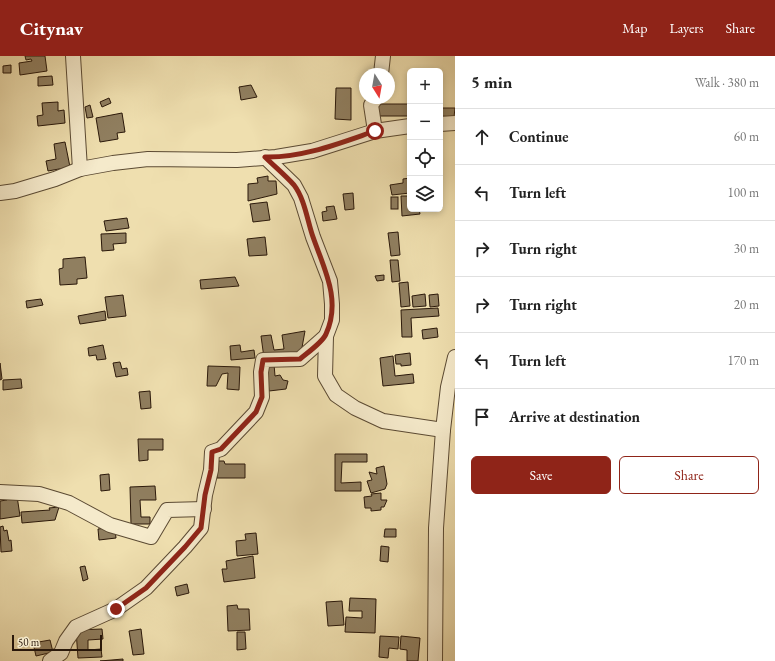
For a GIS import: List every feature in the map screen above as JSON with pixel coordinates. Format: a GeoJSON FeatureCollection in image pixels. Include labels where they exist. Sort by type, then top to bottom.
{"type":"FeatureCollection","features":[{"type":"Feature","properties":{"kind":"street"},"geometry":{"type":"LineString","coordinates":[[73,56],[80,169]]}},
{"type":"Feature","properties":{"kind":"street"},"geometry":{"type":"LineString","coordinates":[[382,68],[383,56]]}},
{"type":"Feature","properties":{"kind":"street"},"geometry":{"type":"LineString","coordinates":[[372,104],[375,131]]}},
{"type":"Feature","properties":{"kind":"street"},"geometry":{"type":"LineString","coordinates":[[443,124],[455,123]]}},
{"type":"Feature","properties":{"kind":"street"},"geometry":{"type":"LineString","coordinates":[[0,193],[15,191],[55,179],[80,169],[113,163],[148,159],[236,160],[276,157],[312,151],[375,131],[407,126]]}},
{"type":"Feature","properties":{"kind":"street"},"geometry":{"type":"LineString","coordinates":[[265,157],[294,186],[300,198],[330,281],[332,320],[326,336],[326,376],[336,395],[356,408],[383,421],[443,430]]}},
{"type":"Feature","properties":{"kind":"street"},"geometry":{"type":"LineString","coordinates":[[50,661],[61,653],[66,641],[76,627],[116,609],[146,588],[201,528],[205,495],[211,470],[212,452],[221,449],[256,412],[262,397],[261,372],[263,360],[300,359],[326,336]]}},
{"type":"Feature","properties":{"kind":"street"},"geometry":{"type":"LineString","coordinates":[[435,661],[436,528],[443,430],[448,387],[455,357]]}},
{"type":"Feature","properties":{"kind":"street"},"geometry":{"type":"LineString","coordinates":[[0,492],[39,494],[69,503],[110,525],[151,537],[167,510],[204,509]]}},
{"type":"Feature","properties":{"kind":"building"},"geometry":{"type":"Polygon","coordinates":[[[25,56],[45,56],[47,71],[20,75],[19,63],[32,61],[31,59],[26,60],[25,56]]]}},
{"type":"Feature","properties":{"kind":"building"},"geometry":{"type":"Polygon","coordinates":[[[11,65],[11,73],[3,73],[3,66],[11,65]]]}},
{"type":"Feature","properties":{"kind":"building"},"geometry":{"type":"Polygon","coordinates":[[[52,76],[53,85],[38,86],[38,77],[52,76]]]}},
{"type":"Feature","properties":{"kind":"building"},"geometry":{"type":"Polygon","coordinates":[[[251,85],[257,97],[241,100],[239,87],[251,85]]]}},
{"type":"Feature","properties":{"kind":"building"},"geometry":{"type":"Polygon","coordinates":[[[336,88],[351,88],[351,120],[335,119],[336,88]]]}},
{"type":"Feature","properties":{"kind":"building"},"geometry":{"type":"Polygon","coordinates":[[[109,98],[111,103],[102,107],[100,102],[109,98]]]}},
{"type":"Feature","properties":{"kind":"building"},"geometry":{"type":"Polygon","coordinates":[[[58,102],[58,111],[64,110],[65,123],[38,126],[37,116],[43,115],[42,103],[58,102]]]}},
{"type":"Feature","properties":{"kind":"building"},"geometry":{"type":"Polygon","coordinates":[[[375,104],[407,104],[407,116],[379,116],[375,104]]]}},
{"type":"Feature","properties":{"kind":"building"},"geometry":{"type":"Polygon","coordinates":[[[90,105],[93,117],[87,118],[85,107],[90,105]]]}},
{"type":"Feature","properties":{"kind":"building"},"geometry":{"type":"Polygon","coordinates":[[[443,108],[455,108],[454,117],[443,116],[443,108]]]}},
{"type":"Feature","properties":{"kind":"building"},"geometry":{"type":"Polygon","coordinates":[[[122,113],[125,132],[117,133],[118,139],[100,142],[96,118],[122,113]]]}},
{"type":"Feature","properties":{"kind":"building"},"geometry":{"type":"Polygon","coordinates":[[[65,142],[70,167],[48,171],[46,161],[56,159],[54,144],[65,142]]]}},
{"type":"Feature","properties":{"kind":"building"},"geometry":{"type":"Polygon","coordinates":[[[268,176],[268,181],[276,181],[277,194],[248,201],[248,184],[258,183],[257,178],[268,176]]]}},
{"type":"Feature","properties":{"kind":"building"},"geometry":{"type":"Polygon","coordinates":[[[407,178],[407,193],[392,195],[390,185],[403,183],[403,179],[407,178]]]}},
{"type":"Feature","properties":{"kind":"building"},"geometry":{"type":"Polygon","coordinates":[[[353,193],[354,209],[345,210],[343,194],[353,193]]]}},
{"type":"Feature","properties":{"kind":"building"},"geometry":{"type":"Polygon","coordinates":[[[401,196],[407,196],[407,212],[420,212],[420,214],[402,216],[401,196]]]}},
{"type":"Feature","properties":{"kind":"building"},"geometry":{"type":"Polygon","coordinates":[[[391,197],[398,197],[398,209],[391,209],[391,197]]]}},
{"type":"Feature","properties":{"kind":"building"},"geometry":{"type":"Polygon","coordinates":[[[267,202],[270,220],[253,222],[250,204],[267,202]]]}},
{"type":"Feature","properties":{"kind":"building"},"geometry":{"type":"Polygon","coordinates":[[[334,206],[337,219],[323,221],[322,212],[327,211],[326,207],[334,206]]]}},
{"type":"Feature","properties":{"kind":"building"},"geometry":{"type":"Polygon","coordinates":[[[127,218],[129,228],[106,231],[104,221],[127,218]]]}},
{"type":"Feature","properties":{"kind":"building"},"geometry":{"type":"Polygon","coordinates":[[[398,232],[400,255],[391,256],[388,233],[398,232]]]}},
{"type":"Feature","properties":{"kind":"building"},"geometry":{"type":"Polygon","coordinates":[[[126,233],[126,243],[113,244],[114,250],[102,251],[101,234],[126,233]]]}},
{"type":"Feature","properties":{"kind":"building"},"geometry":{"type":"Polygon","coordinates":[[[265,237],[267,255],[249,256],[247,239],[265,237]]]}},
{"type":"Feature","properties":{"kind":"building"},"geometry":{"type":"Polygon","coordinates":[[[85,257],[87,278],[77,279],[77,284],[60,285],[59,269],[63,268],[63,259],[85,257]]]}},
{"type":"Feature","properties":{"kind":"building"},"geometry":{"type":"Polygon","coordinates":[[[390,260],[398,260],[400,281],[392,282],[390,260]]]}},
{"type":"Feature","properties":{"kind":"building"},"geometry":{"type":"Polygon","coordinates":[[[384,275],[384,280],[377,281],[375,276],[384,275]]]}},
{"type":"Feature","properties":{"kind":"building"},"geometry":{"type":"Polygon","coordinates":[[[235,277],[239,286],[201,289],[200,280],[235,277]]]}},
{"type":"Feature","properties":{"kind":"building"},"geometry":{"type":"Polygon","coordinates":[[[408,282],[410,306],[401,307],[399,283],[408,282]]]}},
{"type":"Feature","properties":{"kind":"building"},"geometry":{"type":"Polygon","coordinates":[[[425,294],[426,306],[413,307],[412,296],[425,294]]]}},
{"type":"Feature","properties":{"kind":"building"},"geometry":{"type":"Polygon","coordinates":[[[438,294],[439,306],[430,307],[429,295],[438,294]]]}},
{"type":"Feature","properties":{"kind":"building"},"geometry":{"type":"Polygon","coordinates":[[[123,295],[126,316],[108,318],[105,297],[123,295]]]}},
{"type":"Feature","properties":{"kind":"building"},"geometry":{"type":"Polygon","coordinates":[[[41,299],[43,305],[27,308],[26,301],[41,299]]]}},
{"type":"Feature","properties":{"kind":"building"},"geometry":{"type":"Polygon","coordinates":[[[438,308],[439,316],[411,318],[412,337],[402,337],[401,310],[438,308]]]}},
{"type":"Feature","properties":{"kind":"building"},"geometry":{"type":"Polygon","coordinates":[[[105,311],[106,320],[80,324],[78,316],[105,311]]]}},
{"type":"Feature","properties":{"kind":"building"},"geometry":{"type":"Polygon","coordinates":[[[437,328],[438,337],[423,339],[422,330],[437,328]]]}},
{"type":"Feature","properties":{"kind":"building"},"geometry":{"type":"Polygon","coordinates":[[[305,331],[301,353],[264,358],[261,336],[271,335],[274,350],[284,349],[282,335],[305,331]]]}},
{"type":"Feature","properties":{"kind":"building"},"geometry":{"type":"Polygon","coordinates":[[[103,345],[106,359],[97,360],[96,355],[89,356],[88,348],[103,345]]]}},
{"type":"Feature","properties":{"kind":"building"},"geometry":{"type":"Polygon","coordinates":[[[240,345],[241,352],[254,350],[255,358],[231,360],[230,346],[240,345]]]}},
{"type":"Feature","properties":{"kind":"building"},"geometry":{"type":"Polygon","coordinates":[[[410,353],[411,365],[401,366],[401,364],[396,364],[395,355],[410,353]]]}},
{"type":"Feature","properties":{"kind":"building"},"geometry":{"type":"Polygon","coordinates":[[[393,356],[395,376],[413,374],[414,383],[383,386],[380,358],[393,356]]]}},
{"type":"Feature","properties":{"kind":"building"},"geometry":{"type":"Polygon","coordinates":[[[120,362],[122,369],[127,368],[128,375],[116,377],[113,363],[120,362]]]}},
{"type":"Feature","properties":{"kind":"building"},"geometry":{"type":"Polygon","coordinates":[[[0,363],[2,379],[0,380],[0,363]]]}},
{"type":"Feature","properties":{"kind":"building"},"geometry":{"type":"Polygon","coordinates":[[[274,364],[275,376],[280,375],[283,380],[288,381],[286,389],[269,391],[266,365],[274,364]]]}},
{"type":"Feature","properties":{"kind":"building"},"geometry":{"type":"Polygon","coordinates":[[[208,366],[240,367],[239,390],[227,389],[228,373],[222,374],[216,386],[207,386],[208,366]]]}},
{"type":"Feature","properties":{"kind":"building"},"geometry":{"type":"Polygon","coordinates":[[[21,379],[22,388],[3,390],[3,380],[21,379]]]}},
{"type":"Feature","properties":{"kind":"building"},"geometry":{"type":"Polygon","coordinates":[[[150,391],[151,408],[141,409],[139,392],[150,391]]]}},
{"type":"Feature","properties":{"kind":"building"},"geometry":{"type":"Polygon","coordinates":[[[138,439],[163,439],[163,450],[148,450],[148,460],[139,461],[138,439]]]}},
{"type":"Feature","properties":{"kind":"building"},"geometry":{"type":"Polygon","coordinates":[[[335,454],[367,454],[367,462],[342,462],[341,483],[361,482],[361,491],[335,491],[335,454]]]}},
{"type":"Feature","properties":{"kind":"building"},"geometry":{"type":"Polygon","coordinates":[[[217,461],[224,461],[225,464],[245,464],[245,478],[217,478],[217,461]]]}},
{"type":"Feature","properties":{"kind":"building"},"geometry":{"type":"Polygon","coordinates":[[[384,466],[387,484],[385,489],[371,493],[367,481],[372,480],[369,472],[377,474],[376,468],[384,466]]]}},
{"type":"Feature","properties":{"kind":"building"},"geometry":{"type":"Polygon","coordinates":[[[109,474],[110,490],[101,491],[100,475],[109,474]]]}},
{"type":"Feature","properties":{"kind":"building"},"geometry":{"type":"Polygon","coordinates":[[[155,486],[156,500],[140,500],[141,517],[150,517],[150,524],[131,524],[130,487],[155,486]]]}},
{"type":"Feature","properties":{"kind":"building"},"geometry":{"type":"Polygon","coordinates":[[[381,493],[381,500],[387,500],[384,507],[381,507],[381,510],[371,511],[371,508],[365,508],[364,497],[372,496],[371,494],[381,493]]]}},
{"type":"Feature","properties":{"kind":"building"},"geometry":{"type":"Polygon","coordinates":[[[17,496],[20,516],[0,519],[0,501],[17,496]]]}},
{"type":"Feature","properties":{"kind":"building"},"geometry":{"type":"Polygon","coordinates":[[[59,507],[55,520],[22,523],[21,512],[50,510],[49,508],[59,507]]]}},
{"type":"Feature","properties":{"kind":"building"},"geometry":{"type":"Polygon","coordinates":[[[3,526],[4,531],[7,530],[9,541],[11,540],[12,551],[1,552],[0,527],[3,526]]]}},
{"type":"Feature","properties":{"kind":"building"},"geometry":{"type":"Polygon","coordinates":[[[98,529],[115,529],[116,538],[99,540],[98,529]]]}},
{"type":"Feature","properties":{"kind":"building"},"geometry":{"type":"Polygon","coordinates":[[[385,529],[396,529],[396,537],[384,537],[385,529]]]}},
{"type":"Feature","properties":{"kind":"building"},"geometry":{"type":"Polygon","coordinates":[[[256,533],[258,554],[237,556],[236,541],[246,540],[245,534],[256,533]]]}},
{"type":"Feature","properties":{"kind":"building"},"geometry":{"type":"Polygon","coordinates":[[[381,546],[389,547],[388,562],[380,561],[381,546]]]}},
{"type":"Feature","properties":{"kind":"building"},"geometry":{"type":"Polygon","coordinates":[[[253,556],[255,578],[224,582],[222,569],[227,569],[226,561],[253,556]]]}},
{"type":"Feature","properties":{"kind":"building"},"geometry":{"type":"Polygon","coordinates":[[[85,566],[88,579],[83,581],[80,567],[85,566]]]}},
{"type":"Feature","properties":{"kind":"building"},"geometry":{"type":"Polygon","coordinates":[[[187,584],[189,593],[177,596],[175,587],[187,584]]]}},
{"type":"Feature","properties":{"kind":"building"},"geometry":{"type":"Polygon","coordinates":[[[350,598],[376,599],[375,633],[345,632],[346,617],[362,618],[362,611],[349,611],[350,598]]]}},
{"type":"Feature","properties":{"kind":"building"},"geometry":{"type":"Polygon","coordinates":[[[342,601],[344,625],[328,626],[326,602],[342,601]]]}},
{"type":"Feature","properties":{"kind":"building"},"geometry":{"type":"Polygon","coordinates":[[[237,605],[238,609],[249,609],[250,630],[228,631],[227,606],[237,605]]]}},
{"type":"Feature","properties":{"kind":"building"},"geometry":{"type":"Polygon","coordinates":[[[102,629],[103,639],[88,640],[88,650],[101,649],[102,657],[78,658],[76,630],[102,629]]]}},
{"type":"Feature","properties":{"kind":"building"},"geometry":{"type":"Polygon","coordinates":[[[141,629],[144,654],[133,655],[129,631],[141,629]]]}},
{"type":"Feature","properties":{"kind":"building"},"geometry":{"type":"Polygon","coordinates":[[[237,632],[245,632],[246,649],[237,650],[237,632]]]}},
{"type":"Feature","properties":{"kind":"building"},"geometry":{"type":"Polygon","coordinates":[[[380,636],[399,637],[398,649],[389,648],[388,658],[379,657],[380,636]]]}},
{"type":"Feature","properties":{"kind":"building"},"geometry":{"type":"Polygon","coordinates":[[[401,636],[420,638],[418,661],[407,661],[407,650],[400,649],[401,636]]]}},
{"type":"Feature","properties":{"kind":"building"},"geometry":{"type":"Polygon","coordinates":[[[50,640],[53,652],[36,656],[33,643],[50,640]]]}},
{"type":"Feature","properties":{"kind":"building"},"geometry":{"type":"Polygon","coordinates":[[[123,659],[123,661],[100,661],[123,659]]]}},
{"type":"Feature","properties":{"kind":"route"},"geometry":{"type":"LineString","coordinates":[[116,609],[146,588],[201,528],[205,495],[211,470],[212,452],[221,449],[256,412],[262,397],[261,372],[263,360],[300,359],[326,336],[332,320],[330,281],[300,198],[294,186],[265,157],[276,157],[312,151],[375,131]]}}]}
